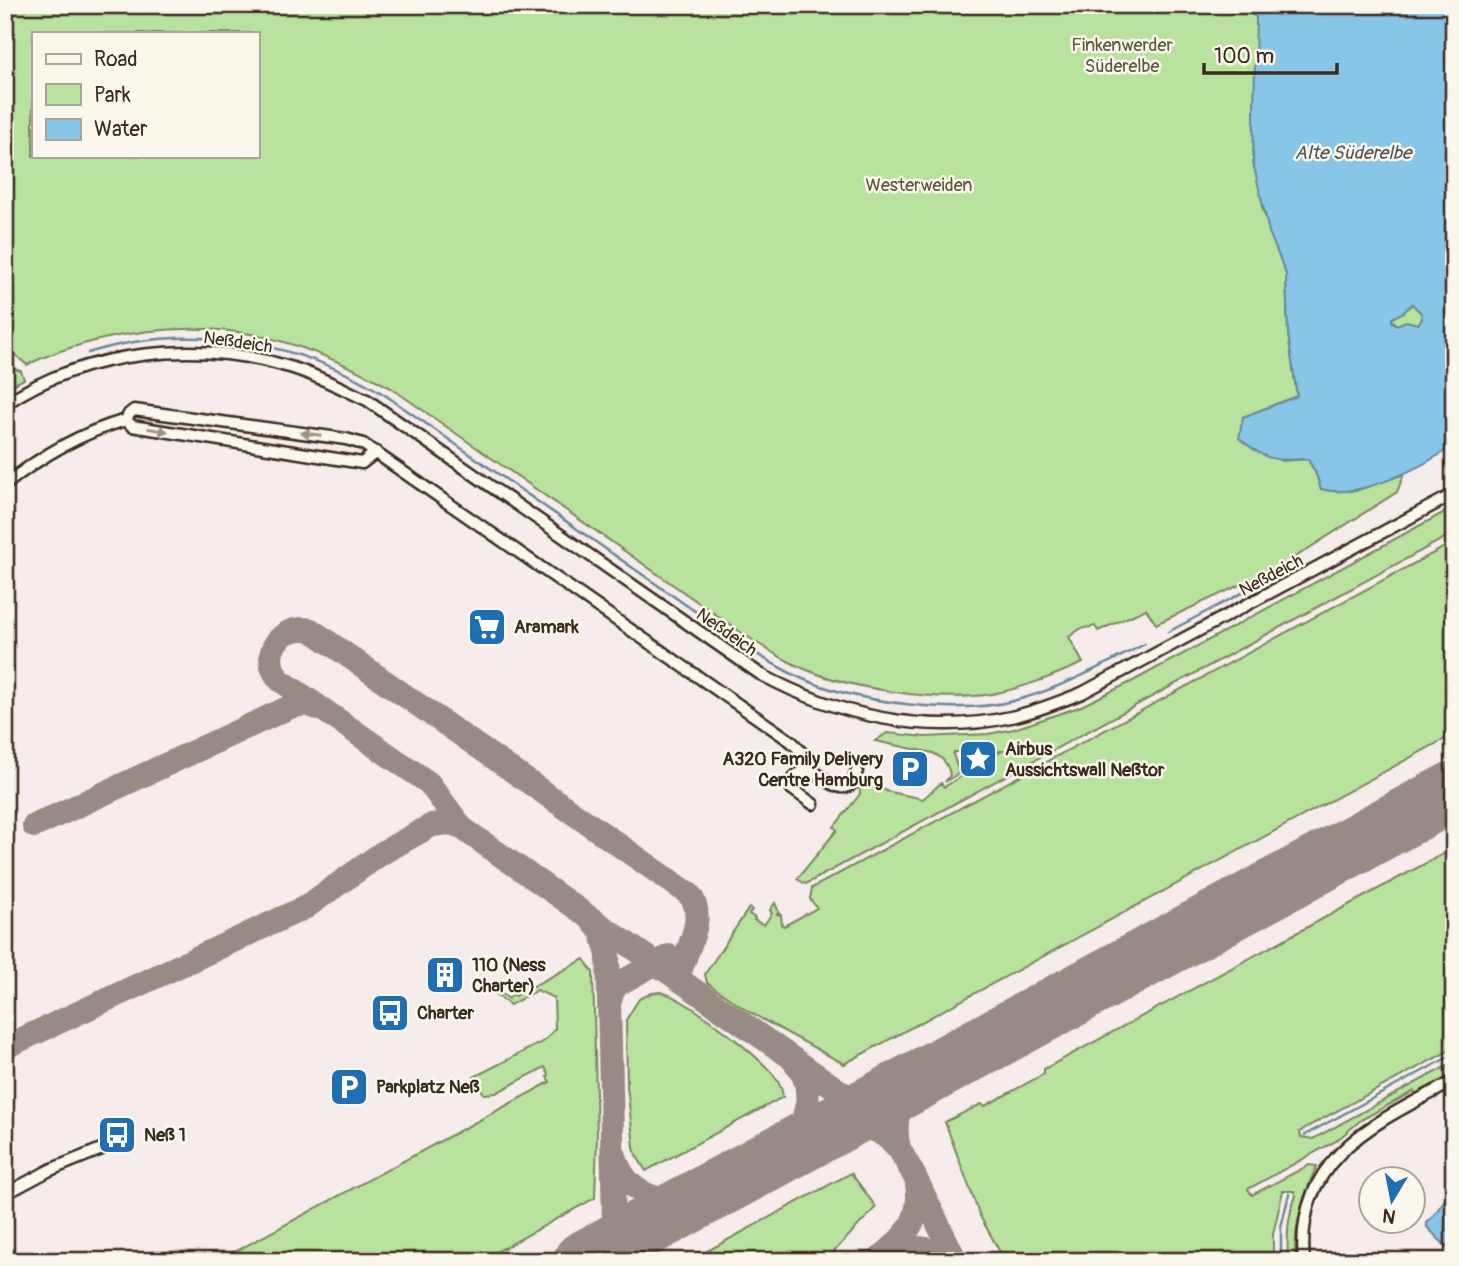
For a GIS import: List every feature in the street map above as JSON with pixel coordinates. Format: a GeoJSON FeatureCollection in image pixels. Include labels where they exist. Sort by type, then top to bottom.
{"type":"FeatureCollection","features":[{"type":"Feature","properties":{"kind":"street","name":"Neßdeich"},"geometry":{"type":"LineString","coordinates":[[5,404],[39,385],[72,372],[147,355],[198,352],[235,355],[296,368],[367,400],[760,674],[823,703],[877,717],[916,723],[969,723],[1009,718],[1040,710],[1082,693],[1454,494]]}},
{"type":"Feature","properties":{"kind":"street"},"geometry":{"type":"LineString","coordinates":[[5,485],[41,457],[76,437],[126,421],[134,410],[346,439],[363,444],[792,741],[803,754],[805,771]]}},
{"type":"Feature","properties":{"kind":"street"},"geometry":{"type":"LineString","coordinates":[[126,421],[132,426],[362,463],[376,452]]}},
{"type":"Feature","properties":{"kind":"street"},"geometry":{"type":"LineString","coordinates":[[813,804],[792,789],[793,779],[805,771],[815,772],[834,785],[843,787],[852,783],[857,771]]}},
{"type":"Feature","properties":{"kind":"street"},"geometry":{"type":"LineString","coordinates":[[1304,1261],[1303,1235],[1309,1206],[1320,1180],[1334,1159],[1364,1132],[1454,1081]]}},
{"type":"Feature","properties":{"kind":"street"},"geometry":{"type":"LineString","coordinates":[[5,1194],[50,1170],[104,1148]]}},
{"type":"Feature","properties":{"kind":"green space"},"geometry":{"type":"Polygon","coordinates":[[[5,5],[1454,5],[1262,207],[1286,274],[1288,333],[1297,396],[1243,417],[1281,461],[1308,459],[1321,489],[1355,491],[1404,474],[1397,492],[1281,566],[1156,624],[1146,609],[1098,631],[1095,626],[1080,629],[1069,637],[1083,663],[1004,691],[969,696],[916,695],[833,679],[788,661],[742,633],[391,388],[321,354],[252,334],[181,329],[103,339],[64,350],[27,365],[5,346],[5,5]]]}},
{"type":"Feature","properties":{"kind":"green space"},"geometry":{"type":"Polygon","coordinates":[[[1412,303],[1422,313],[1422,319],[1418,324],[1397,325],[1391,319],[1412,303]]]}},
{"type":"Feature","properties":{"kind":"green space"},"geometry":{"type":"Polygon","coordinates":[[[5,366],[21,371],[24,379],[5,389],[5,366]]]}},
{"type":"Feature","properties":{"kind":"green space"},"geometry":{"type":"Polygon","coordinates":[[[1454,507],[1454,533],[806,884],[797,879],[837,830],[834,827],[860,794],[859,781],[866,777],[886,791],[923,799],[941,783],[944,787],[1002,751],[954,752],[959,773],[945,782],[950,775],[940,757],[933,753],[875,741],[887,733],[925,737],[988,734],[1014,729],[1079,707],[1133,681],[1454,507]]]}},
{"type":"Feature","properties":{"kind":"green space"},"geometry":{"type":"Polygon","coordinates":[[[1454,542],[1454,734],[844,1064],[749,1012],[707,983],[705,974],[749,908],[752,910],[749,914],[754,920],[764,925],[775,903],[779,912],[777,914],[781,915],[784,926],[817,908],[810,899],[812,888],[1454,542]]]}},
{"type":"Feature","properties":{"kind":"green space"},"geometry":{"type":"Polygon","coordinates":[[[1454,848],[1454,1048],[1305,1128],[1300,1132],[1301,1137],[1313,1139],[1454,1062],[1454,1075],[1417,1095],[1414,1091],[1361,1120],[1336,1141],[1248,1189],[1252,1195],[1309,1165],[1317,1166],[1300,1212],[1295,1261],[1288,1261],[1288,1244],[1289,1219],[1296,1196],[1294,1191],[1283,1191],[1273,1234],[1273,1261],[1005,1261],[980,1216],[945,1122],[981,1104],[985,1106],[1044,1074],[1044,1069],[1454,848]]]}},
{"type":"Feature","properties":{"kind":"green space"},"geometry":{"type":"Polygon","coordinates":[[[584,959],[593,972],[597,1138],[595,1198],[480,1261],[218,1261],[550,1082],[545,1067],[496,1093],[484,1094],[474,1077],[544,1041],[555,1029],[554,998],[537,990],[510,1005],[485,985],[487,983],[509,999],[513,994],[515,996],[584,959]]]}},
{"type":"Feature","properties":{"kind":"green space"},"geometry":{"type":"Polygon","coordinates":[[[660,992],[686,1004],[738,1042],[775,1077],[783,1097],[646,1171],[634,1147],[627,1086],[626,1020],[639,999],[660,992]]]}},
{"type":"Feature","properties":{"kind":"green space"},"geometry":{"type":"Polygon","coordinates":[[[851,1173],[876,1207],[825,1261],[689,1261],[851,1173]]]}},
{"type":"Feature","properties":{"kind":"water","name":"Alte Süderelbe"},"geometry":{"type":"Polygon","coordinates":[[[1235,5],[1454,5],[1454,445],[1425,463],[1372,486],[1336,491],[1321,489],[1308,459],[1270,458],[1239,438],[1243,417],[1297,396],[1288,333],[1286,274],[1269,232],[1253,163],[1256,17],[1235,5]],[[1412,304],[1392,318],[1392,322],[1397,325],[1406,321],[1418,324],[1422,319],[1421,313],[1412,304]]]}},
{"type":"Feature","properties":{"kind":"water"},"geometry":{"type":"Polygon","coordinates":[[[1454,1190],[1454,1255],[1428,1228],[1428,1221],[1454,1190]]]}},
{"type":"Feature","properties":{"kind":"waterway"},"geometry":{"type":"LineString","coordinates":[[88,353],[126,344],[202,338],[278,349],[351,376],[385,395],[752,651],[794,675],[830,689],[882,701],[938,707],[990,705],[1047,690],[1145,644]]}},
{"type":"Feature","properties":{"kind":"waterway"},"geometry":{"type":"LineString","coordinates":[[1168,632],[1257,585]]}},
{"type":"Feature","properties":{"kind":"waterway"},"geometry":{"type":"LineString","coordinates":[[1305,1135],[1454,1054]]}},
{"type":"Feature","properties":{"kind":"waterway"},"geometry":{"type":"LineString","coordinates":[[1281,1261],[1281,1227],[1289,1194]]}},
{"type":"Feature","properties":{"kind":"taxiway"},"geometry":{"type":"LineString","coordinates":[[589,917],[462,828],[429,783],[280,680],[271,661],[272,652],[282,636],[290,631],[311,630],[689,894],[695,903],[696,924],[678,979]]}},
{"type":"Feature","properties":{"kind":"taxiway"},"geometry":{"type":"LineString","coordinates":[[34,826],[290,707],[306,704],[321,709]]}},
{"type":"Feature","properties":{"kind":"taxiway"},"geometry":{"type":"LineString","coordinates":[[5,1047],[306,907],[382,853],[432,825],[448,823],[462,828]]}},
{"type":"Feature","properties":{"kind":"taxiway"},"geometry":{"type":"LineString","coordinates":[[596,1254],[607,1241],[614,1223],[608,955],[602,933],[589,917],[884,1122],[915,1177],[956,1261]]}},
{"type":"Feature","properties":{"kind":"taxiway"},"geometry":{"type":"LineString","coordinates":[[609,1004],[618,984],[669,956]]}},
{"type":"Feature","properties":{"kind":"taxiway"},"geometry":{"type":"LineString","coordinates":[[787,1151],[807,1105],[806,1082],[792,1059]]}},
{"type":"Feature","properties":{"kind":"taxiway"},"geometry":{"type":"LineString","coordinates":[[831,1127],[860,1125],[877,1131],[899,1149],[899,1111],[907,1093],[920,1079]]}},
{"type":"Feature","properties":{"kind":"taxiway"},"geometry":{"type":"LineString","coordinates":[[615,1156],[626,1179],[634,1187],[654,1197],[691,1203]]}},
{"type":"Feature","properties":{"kind":"taxiway"},"geometry":{"type":"LineString","coordinates":[[877,1261],[903,1237],[914,1219],[918,1198],[917,1185]]}},
{"type":"Feature","properties":{"kind":"taxiway"},"geometry":{"type":"LineString","coordinates":[[886,1254],[921,1248],[945,1255],[953,1261]]}},
{"type":"Feature","properties":{"kind":"runway"},"geometry":{"type":"LineString","coordinates":[[583,1261],[1454,791]]}},
{"type":"Feature","properties":{"kind":"place","name":"Aramark"},"geometry":{"type":"Point","coordinates":[487,627]}},
{"type":"Feature","properties":{"kind":"place","name":"Airbus Aussichtswall Neßtor"},"geometry":{"type":"Point","coordinates":[978,759]}},
{"type":"Feature","properties":{"kind":"place","name":"A320 Family Delivery Centre Hamburg"},"geometry":{"type":"Point","coordinates":[910,769]}},
{"type":"Feature","properties":{"kind":"place","name":"110 (Ness Charter)"},"geometry":{"type":"Point","coordinates":[445,975]}},
{"type":"Feature","properties":{"kind":"place","name":"Charter"},"geometry":{"type":"Point","coordinates":[390,1013]}},
{"type":"Feature","properties":{"kind":"place","name":"Parkplatz Neß"},"geometry":{"type":"Point","coordinates":[349,1087]}},
{"type":"Feature","properties":{"kind":"place","name":"Neß 1"},"geometry":{"type":"Point","coordinates":[117,1135]}},
{"type":"Feature","properties":{"kind":"park label","name":"Finkenwerder Süderelbe"},"geometry":{"type":"Point","coordinates":[1122,55]}},
{"type":"Feature","properties":{"kind":"park label","name":"Westerweiden"},"geometry":{"type":"Point","coordinates":[919,185]}}]}
